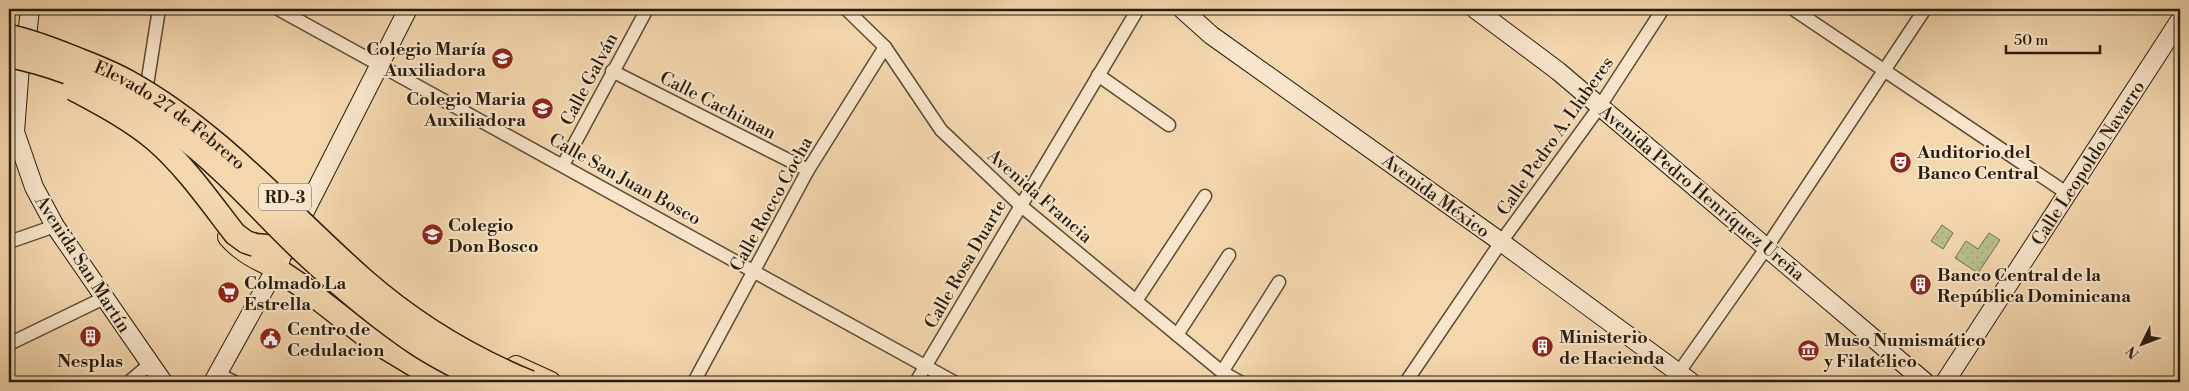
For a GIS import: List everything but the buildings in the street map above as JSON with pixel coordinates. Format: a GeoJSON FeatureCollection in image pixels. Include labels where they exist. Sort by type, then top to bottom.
{"type":"FeatureCollection","features":[{"type":"Feature","properties":{"kind":"highway"},"geometry":{"type":"LineString","coordinates":[[17,50],[45,74],[108,108],[154,140],[179,164],[235,234],[246,242],[255,245],[287,248]]}},
{"type":"Feature","properties":{"kind":"highway","name":"Elevado 27 de Febrero"},"geometry":{"type":"LineString","coordinates":[[17,50],[120,95],[155,117],[190,143],[222,171],[311,260],[374,312],[420,346],[484,382]]}},
{"type":"Feature","properties":{"kind":"highway","name":"Elevado 27 de Febrero"},"geometry":{"type":"LineString","coordinates":[[17,50],[96,66],[128,81],[161,102],[200,129],[236,160],[364,279],[396,306],[432,331],[484,361],[530,382]]}},
{"type":"Feature","properties":{"kind":"highway"},"geometry":{"type":"LineString","coordinates":[[275,268],[299,284],[366,336],[454,381]]}},
{"type":"Feature","properties":{"kind":"main road","name":"Avenida San Martín"},"geometry":{"type":"LineString","coordinates":[[30,9],[17,50],[12,132],[34,186],[55,226],[163,382]]}},
{"type":"Feature","properties":{"kind":"main road"},"geometry":{"type":"LineString","coordinates":[[215,378],[287,248],[408,9]]}},
{"type":"Feature","properties":{"kind":"main road","name":"Avenida México"},"geometry":{"type":"LineString","coordinates":[[1182,9],[1211,34],[1501,242],[1680,379]]}},
{"type":"Feature","properties":{"kind":"main road","name":"Avenida Pedro Henríquez Ureña"},"geometry":{"type":"LineString","coordinates":[[1475,9],[1558,70],[1925,382]]}},
{"type":"Feature","properties":{"kind":"main road","name":"Calle Leopoldo Navarro"},"geometry":{"type":"LineString","coordinates":[[1946,382],[2180,20]]}},
{"type":"Feature","properties":{"kind":"main road","name":"RD-3"},"geometry":{"type":"LineString","coordinates":[[17,50],[87,56],[147,85],[189,114],[407,306],[468,342],[551,382]]}},
{"type":"Feature","properties":{"kind":"main road","name":"RD-3"},"geometry":{"type":"LineString","coordinates":[[17,50],[65,82],[125,108],[202,166],[332,289],[380,328],[454,381]]}},
{"type":"Feature","properties":{"kind":"main road"},"geometry":{"type":"LineString","coordinates":[[125,108],[185,179],[217,224],[236,246],[254,259],[275,268]]}},
{"type":"Feature","properties":{"kind":"street"},"geometry":{"type":"LineString","coordinates":[[147,85],[159,9]]}},
{"type":"Feature","properties":{"kind":"street","name":"Calle San Juan Bosco"},"geometry":{"type":"LineString","coordinates":[[278,9],[954,382]]}},
{"type":"Feature","properties":{"kind":"street","name":"Calle Galván"},"geometry":{"type":"LineString","coordinates":[[563,165],[647,9]]}},
{"type":"Feature","properties":{"kind":"street","name":"Avenida Francia"},"geometry":{"type":"LineString","coordinates":[[846,9],[885,47],[941,130],[1020,205],[1222,372],[1240,382]]}},
{"type":"Feature","properties":{"kind":"street","name":"Calle Rosa Duarte"},"geometry":{"type":"LineString","coordinates":[[916,382],[1138,9]]}},
{"type":"Feature","properties":{"kind":"street","name":"Calle Pedro A. Lluberes"},"geometry":{"type":"LineString","coordinates":[[1406,382],[1501,242],[1600,106],[1663,9]]}},
{"type":"Feature","properties":{"kind":"street"},"geometry":{"type":"LineString","coordinates":[[1793,9],[1885,69],[2068,194]]}},
{"type":"Feature","properties":{"kind":"street"},"geometry":{"type":"LineString","coordinates":[[1680,379],[1925,9]]}},
{"type":"Feature","properties":{"kind":"street","name":"Calle Rocco Cocha"},"geometry":{"type":"LineString","coordinates":[[694,382],[808,170],[885,47]]}},
{"type":"Feature","properties":{"kind":"street","name":"Calle Cachiman"},"geometry":{"type":"LineString","coordinates":[[612,71],[808,170]]}},
{"type":"Feature","properties":{"kind":"street"},"geometry":{"type":"LineString","coordinates":[[1098,75],[1169,125]]}},
{"type":"Feature","properties":{"kind":"street"},"geometry":{"type":"LineString","coordinates":[[1136,301],[1205,196]]}},
{"type":"Feature","properties":{"kind":"street"},"geometry":{"type":"LineString","coordinates":[[9,242],[55,226]]}},
{"type":"Feature","properties":{"kind":"street"},"geometry":{"type":"LineString","coordinates":[[1177,335],[1229,255]]}},
{"type":"Feature","properties":{"kind":"street"},"geometry":{"type":"LineString","coordinates":[[1222,372],[1279,282]]}},
{"type":"Feature","properties":{"kind":"street"},"geometry":{"type":"LineString","coordinates":[[9,344],[104,298]]}},
{"type":"Feature","properties":{"kind":"street"},"geometry":{"type":"LineString","coordinates":[[129,382],[150,364]]}},
{"type":"Feature","properties":{"kind":"street"},"geometry":{"type":"LineString","coordinates":[[215,378],[234,382]]}},
{"type":"Feature","properties":{"kind":"green space"},"geometry":{"type":"Polygon","coordinates":[[[1942,225],[1953,233],[1943,249],[1931,241],[1942,225]]]}},
{"type":"Feature","properties":{"kind":"green space"},"geometry":{"type":"Polygon","coordinates":[[[1989,233],[2000,240],[1978,273],[1955,258],[1966,241],[1978,249],[1989,233]]]}},
{"type":"Feature","properties":{"kind":"place","name":"Colegio María Auxiliadora"},"geometry":{"type":"Point","coordinates":[502,59]}},
{"type":"Feature","properties":{"kind":"place","name":"Colegio Maria Auxiliadora"},"geometry":{"type":"Point","coordinates":[542,109]}},
{"type":"Feature","properties":{"kind":"place","name":"Auditorio del Banco Central"},"geometry":{"type":"Point","coordinates":[1901,162]}},
{"type":"Feature","properties":{"kind":"place","name":"Colegio Don Bosco"},"geometry":{"type":"Point","coordinates":[432,235]}},
{"type":"Feature","properties":{"kind":"place","name":"Banco Central de la República Dominicana"},"geometry":{"type":"Point","coordinates":[1921,285]}},
{"type":"Feature","properties":{"kind":"place","name":"Colmado La Estrella"},"geometry":{"type":"Point","coordinates":[228,293]}},
{"type":"Feature","properties":{"kind":"place","name":"Nesplas"},"geometry":{"type":"Point","coordinates":[90,336]}},
{"type":"Feature","properties":{"kind":"place","name":"Centro de Cedulacion"},"geometry":{"type":"Point","coordinates":[271,339]}},
{"type":"Feature","properties":{"kind":"place","name":"Ministerio de Hacienda"},"geometry":{"type":"Point","coordinates":[1543,347]}},
{"type":"Feature","properties":{"kind":"place","name":"Muso Numismático y Filatélico"},"geometry":{"type":"Point","coordinates":[1808,350]}}]}
